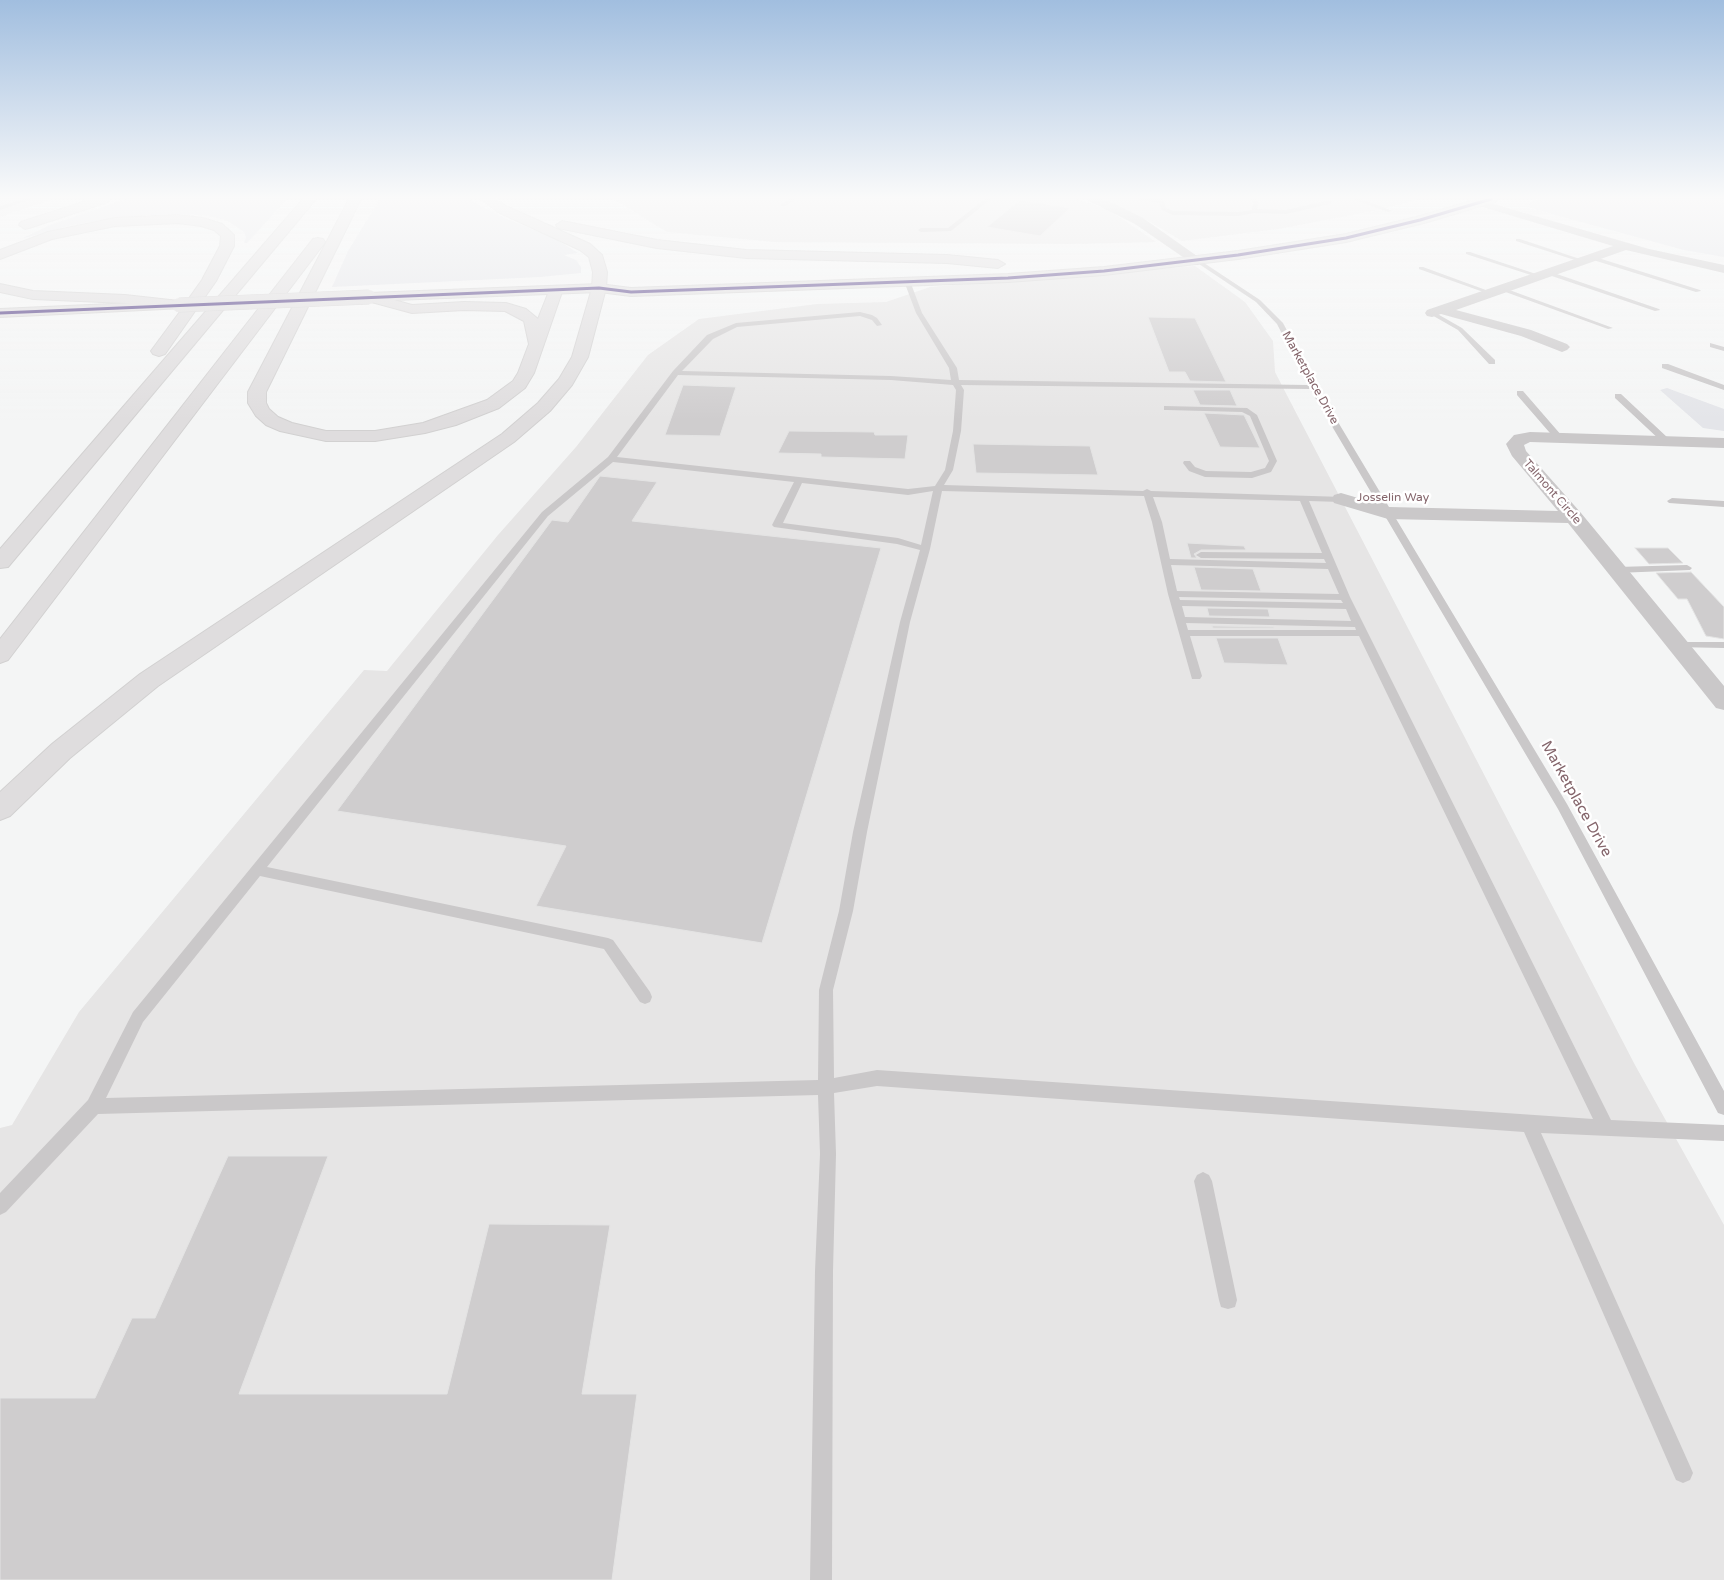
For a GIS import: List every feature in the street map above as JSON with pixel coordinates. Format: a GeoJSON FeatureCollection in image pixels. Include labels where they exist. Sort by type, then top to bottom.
{"type":"FeatureCollection","features":[{"type":"Feature","properties":{"kind":"main road"},"geometry":{"type":"LineString","coordinates":[[148,387],[152,360],[213,273]]}},
{"type":"Feature","properties":{"kind":"main road"},"geometry":{"type":"LineString","coordinates":[[0,562],[246,273]]}},
{"type":"Feature","properties":{"kind":"main road"},"geometry":{"type":"LineString","coordinates":[[0,655],[294,273]]}},
{"type":"Feature","properties":{"kind":"main road"},"geometry":{"type":"LineString","coordinates":[[318,273],[257,392],[257,402],[262,412],[272,421],[304,432],[351,437],[398,433],[450,421],[492,404],[519,384],[526,373],[556,289]]}},
{"type":"Feature","properties":{"kind":"main road"},"geometry":{"type":"LineString","coordinates":[[0,809],[61,751],[149,680],[508,438],[544,407],[566,381],[580,357],[599,288],[600,273]]}},
{"type":"Feature","properties":{"kind":"main road"},"geometry":{"type":"LineString","coordinates":[[599,288],[633,281],[810,273]]}},
{"type":"Feature","properties":{"kind":"main road"},"geometry":{"type":"LineString","coordinates":[[0,288],[33,295],[179,306],[556,289],[599,288],[631,292],[1071,273]]}},
{"type":"Feature","properties":{"kind":"main road"},"geometry":{"type":"LineString","coordinates":[[369,297],[412,309],[464,306],[506,307],[521,312],[530,318],[534,325],[536,343]]}},
{"type":"Feature","properties":{"kind":"main road"},"geometry":{"type":"LineString","coordinates":[[0,314],[123,303]]}},
{"type":"Feature","properties":{"kind":"street"},"geometry":{"type":"LineString","coordinates":[[1437,311],[1548,273]]}},
{"type":"Feature","properties":{"kind":"street"},"geometry":{"type":"LineString","coordinates":[[1437,311],[1526,333],[1562,347]]}},
{"type":"Feature","properties":{"kind":"street","name":"Talmont Circle"},"geometry":{"type":"LineString","coordinates":[[1724,443],[1530,437],[1520,439],[1515,444],[1518,452],[1568,510],[1724,702]]}},
{"type":"Feature","properties":{"kind":"street","name":"Josselin Way"},"geometry":{"type":"LineString","coordinates":[[1340,499],[1377,496],[1568,510]]}},
{"type":"Feature","properties":{"kind":"street","name":"Josselin Way"},"geometry":{"type":"LineString","coordinates":[[1340,499],[1388,513],[1568,510]]}},
{"type":"Feature","properties":{"kind":"lane","name":"Marketplace Drive"},"geometry":{"type":"LineString","coordinates":[[1216,273],[1258,301],[1280,324],[1313,387],[1563,807],[1724,1108]]}},
{"type":"Feature","properties":{"kind":"lane"},"geometry":{"type":"LineString","coordinates":[[1436,273],[1610,328]]}},
{"type":"Feature","properties":{"kind":"lane"},"geometry":{"type":"LineString","coordinates":[[1539,273],[1657,310]]}},
{"type":"Feature","properties":{"kind":"lane"},"geometry":{"type":"LineString","coordinates":[[1633,273],[1698,292]]}},
{"type":"Feature","properties":{"kind":"lane"},"geometry":{"type":"LineString","coordinates":[[822,1580],[824,1271],[828,1154],[826,990],[846,911],[862,824],[905,622],[925,549],[938,488],[949,470],[956,444],[960,390],[955,380],[953,368],[919,313],[906,281]]}},
{"type":"Feature","properties":{"kind":"lane"},"geometry":{"type":"LineString","coordinates":[[1437,311],[1460,328],[1492,362]]}},
{"type":"Feature","properties":{"kind":"lane"},"geometry":{"type":"LineString","coordinates":[[0,1206],[94,1106],[138,1016],[545,514],[611,459],[676,373],[710,337],[720,330],[736,325],[813,317],[860,314],[870,316],[879,325]]}},
{"type":"Feature","properties":{"kind":"lane"},"geometry":{"type":"LineString","coordinates":[[1713,345],[1724,349]]}},
{"type":"Feature","properties":{"kind":"lane"},"geometry":{"type":"LineString","coordinates":[[1665,366],[1724,388]]}},
{"type":"Feature","properties":{"kind":"lane"},"geometry":{"type":"LineString","coordinates":[[676,373],[891,378],[936,382],[955,380],[1313,387]]}},
{"type":"Feature","properties":{"kind":"lane"},"geometry":{"type":"LineString","coordinates":[[1520,393],[1560,438]]}},
{"type":"Feature","properties":{"kind":"lane"},"geometry":{"type":"LineString","coordinates":[[1618,396],[1665,440]]}},
{"type":"Feature","properties":{"kind":"lane"},"geometry":{"type":"LineString","coordinates":[[1167,408],[1244,410],[1253,415],[1273,461],[1268,470],[1252,475],[1205,474],[1192,469],[1187,463]]}},
{"type":"Feature","properties":{"kind":"lane"},"geometry":{"type":"LineString","coordinates":[[611,459],[908,492],[938,488],[1147,492],[1340,499]]}},
{"type":"Feature","properties":{"kind":"lane"},"geometry":{"type":"LineString","coordinates":[[799,480],[777,525],[898,542],[925,549]]}},
{"type":"Feature","properties":{"kind":"lane"},"geometry":{"type":"LineString","coordinates":[[1147,492],[1196,676]]}},
{"type":"Feature","properties":{"kind":"lane"},"geometry":{"type":"LineString","coordinates":[[1304,498],[1347,601],[1606,1128]]}},
{"type":"Feature","properties":{"kind":"lane"},"geometry":{"type":"LineString","coordinates":[[1672,501],[1724,504]]}},
{"type":"Feature","properties":{"kind":"lane"},"geometry":{"type":"LineString","coordinates":[[1165,558],[1330,561]]}},
{"type":"Feature","properties":{"kind":"lane"},"geometry":{"type":"LineString","coordinates":[[1617,570],[1688,568]]}},
{"type":"Feature","properties":{"kind":"lane"},"geometry":{"type":"LineString","coordinates":[[1174,598],[1347,601]]}},
{"type":"Feature","properties":{"kind":"lane"},"geometry":{"type":"LineString","coordinates":[[1181,620],[1361,628]]}},
{"type":"Feature","properties":{"kind":"lane"},"geometry":{"type":"LineString","coordinates":[[1184,634],[1361,628]]}},
{"type":"Feature","properties":{"kind":"lane"},"geometry":{"type":"LineString","coordinates":[[1678,645],[1724,646]]}},
{"type":"Feature","properties":{"kind":"lane"},"geometry":{"type":"LineString","coordinates":[[258,870],[608,944],[645,997]]}},
{"type":"Feature","properties":{"kind":"lane"},"geometry":{"type":"LineString","coordinates":[[94,1106],[826,1087],[876,1078],[1529,1124],[1724,1133]]}},
{"type":"Feature","properties":{"kind":"lane"},"geometry":{"type":"LineString","coordinates":[[1529,1124],[1683,1473]]}},
{"type":"Feature","properties":{"kind":"lane"},"geometry":{"type":"LineString","coordinates":[[1203,1181],[1228,1300]]}},
{"type":"Feature","properties":{"kind":"shaded area"},"geometry":{"type":"Polygon","coordinates":[[[338,273],[581,273],[540,277],[332,287],[338,273]]]}},
{"type":"Feature","properties":{"kind":"shaded area"},"geometry":{"type":"Polygon","coordinates":[[[1110,273],[1204,273],[1245,302],[1273,341],[1275,372],[1635,1065],[1724,1225],[1724,1580],[0,1580],[0,1128],[12,1125],[79,1012],[364,670],[387,671],[498,535],[576,447],[648,355],[699,319],[817,304],[886,302],[930,287],[1110,273]]]}},
{"type":"Feature","properties":{"kind":"shaded area"},"geometry":{"type":"Polygon","coordinates":[[[1667,388],[1724,409],[1724,431],[1703,428],[1660,390],[1667,388]]]}},
{"type":"Feature","properties":{"kind":"building"},"geometry":{"type":"Polygon","coordinates":[[[1148,317],[1195,318],[1226,382],[1190,381],[1185,372],[1169,372],[1148,317]]]}},
{"type":"Feature","properties":{"kind":"building"},"geometry":{"type":"Polygon","coordinates":[[[683,385],[736,387],[720,436],[665,435],[683,385]]]}},
{"type":"Feature","properties":{"kind":"building"},"geometry":{"type":"Polygon","coordinates":[[[1193,390],[1230,390],[1237,406],[1200,405],[1193,390]]]}},
{"type":"Feature","properties":{"kind":"building"},"geometry":{"type":"Polygon","coordinates":[[[1204,413],[1244,415],[1260,448],[1220,447],[1204,413]]]}},
{"type":"Feature","properties":{"kind":"building"},"geometry":{"type":"Polygon","coordinates":[[[789,431],[874,432],[875,435],[908,435],[905,459],[821,457],[821,454],[778,453],[789,431]]]}},
{"type":"Feature","properties":{"kind":"building"},"geometry":{"type":"Polygon","coordinates":[[[973,444],[1090,446],[1098,475],[976,473],[973,444]]]}},
{"type":"Feature","properties":{"kind":"building"},"geometry":{"type":"Polygon","coordinates":[[[600,476],[657,482],[632,521],[881,548],[762,943],[536,906],[566,846],[337,811],[552,520],[568,522],[600,476]]]}},
{"type":"Feature","properties":{"kind":"building"},"geometry":{"type":"Polygon","coordinates":[[[1187,543],[1244,546],[1246,550],[1201,550],[1194,554],[1197,558],[1191,558],[1187,543]]]}},
{"type":"Feature","properties":{"kind":"building"},"geometry":{"type":"Polygon","coordinates":[[[1635,548],[1668,548],[1683,563],[1649,564],[1635,548]]]}},
{"type":"Feature","properties":{"kind":"building"},"geometry":{"type":"Polygon","coordinates":[[[1194,567],[1253,569],[1261,591],[1201,590],[1194,567]]]}},
{"type":"Feature","properties":{"kind":"building"},"geometry":{"type":"Polygon","coordinates":[[[1691,572],[1724,607],[1724,639],[1706,636],[1687,599],[1678,599],[1656,573],[1691,572]]]}},
{"type":"Feature","properties":{"kind":"building"},"geometry":{"type":"Polygon","coordinates":[[[1207,608],[1268,609],[1270,617],[1209,616],[1207,608]]]}},
{"type":"Feature","properties":{"kind":"building"},"geometry":{"type":"Polygon","coordinates":[[[1212,626],[1274,627],[1274,628],[1213,628],[1212,626]]]}},
{"type":"Feature","properties":{"kind":"building"},"geometry":{"type":"Polygon","coordinates":[[[1216,638],[1278,638],[1288,665],[1224,663],[1216,638]]]}},
{"type":"Feature","properties":{"kind":"building"},"geometry":{"type":"Polygon","coordinates":[[[228,1156],[328,1156],[239,1394],[447,1394],[489,1224],[610,1225],[582,1394],[637,1394],[612,1580],[0,1580],[0,1398],[95,1398],[132,1318],[155,1318],[228,1156]]]}},
{"type":"Feature","properties":{"kind":"transit line"},"geometry":{"type":"LineString","coordinates":[[0,313],[599,288],[631,292],[1008,278],[1080,273]]}}]}
